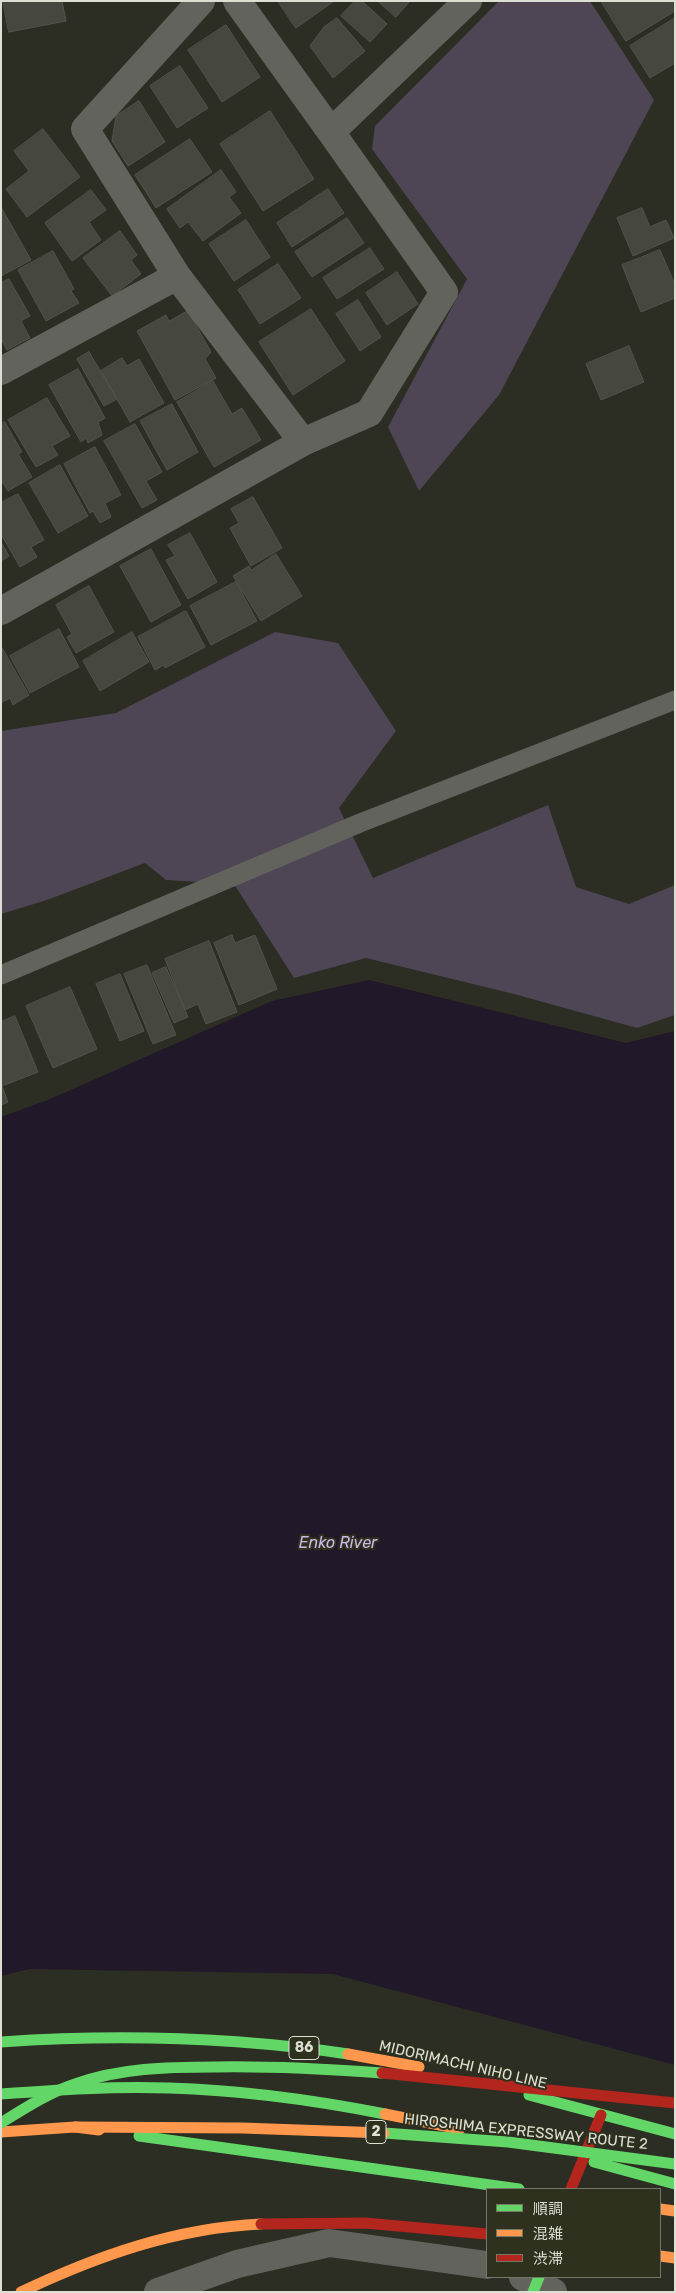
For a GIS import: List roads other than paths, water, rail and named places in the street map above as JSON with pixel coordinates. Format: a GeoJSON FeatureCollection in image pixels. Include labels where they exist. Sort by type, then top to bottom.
{"type":"FeatureCollection","features":[{"type":"Feature","properties":{"kind":"main road","name":"MIDORIMACHI NIHO LINE"},"geometry":{"type":"LineString","coordinates":[[1,2042],[44,2038],[133,2037],[221,2040],[310,2048],[446,2073],[675,2134]]}},
{"type":"Feature","properties":{"kind":"main road"},"geometry":{"type":"LineString","coordinates":[[1,2123],[36,2101],[74,2084],[118,2072],[167,2067],[290,2066],[456,2080],[675,2103]]}},
{"type":"Feature","properties":{"kind":"main road"},"geometry":{"type":"LineString","coordinates":[[1,2094],[138,2087],[223,2091],[282,2097],[387,2113],[584,2159],[675,2184]]}},
{"type":"Feature","properties":{"kind":"main road"},"geometry":{"type":"LineString","coordinates":[[571,2188],[600,2115]]}},
{"type":"Feature","properties":{"kind":"main road","name":"HIROSHIMA EXPRESSWAY ROUTE 2"},"geometry":{"type":"LineString","coordinates":[[75,2127],[512,2188]]}},
{"type":"Feature","properties":{"kind":"main road","name":"HIROSHIMA EXPRESSWAY ROUTE 2"},"geometry":{"type":"LineString","coordinates":[[1,2132],[75,2127],[244,2127],[410,2134],[573,2150],[675,2164]]}},
{"type":"Feature","properties":{"kind":"main road"},"geometry":{"type":"LineString","coordinates":[[661,2209],[675,2211]]}},
{"type":"Feature","properties":{"kind":"main road"},"geometry":{"type":"LineString","coordinates":[[21,2292],[87,2261],[148,2241],[196,2229],[257,2222],[328,2220],[396,2224],[486,2234]]}},
{"type":"Feature","properties":{"kind":"main road"},"geometry":{"type":"LineString","coordinates":[[661,2256],[675,2258]]}},
{"type":"Feature","properties":{"kind":"street"},"geometry":{"type":"LineString","coordinates":[[201,1],[85,129],[177,276],[303,442]]}},
{"type":"Feature","properties":{"kind":"street"},"geometry":{"type":"LineString","coordinates":[[1,611],[303,442],[369,413],[444,292],[237,1]]}},
{"type":"Feature","properties":{"kind":"street"},"geometry":{"type":"LineString","coordinates":[[331,132],[468,1]]}},
{"type":"Feature","properties":{"kind":"street"},"geometry":{"type":"LineString","coordinates":[[1,371],[177,276]]}},
{"type":"Feature","properties":{"kind":"street"},"geometry":{"type":"LineString","coordinates":[[158,2292],[237,2264],[330,2243],[486,2265]]}},
{"type":"Feature","properties":{"kind":"lane"},"geometry":{"type":"LineString","coordinates":[[1,975],[360,823],[675,700]]}},
{"type":"Feature","properties":{"kind":"water","name":"Enko River"},"geometry":{"type":"Polygon","coordinates":[[[369,980],[626,1043],[675,1031],[675,2065],[333,1974],[29,1969],[1,1976],[1,1117],[48,1100],[272,1001],[369,980]]]}}]}
